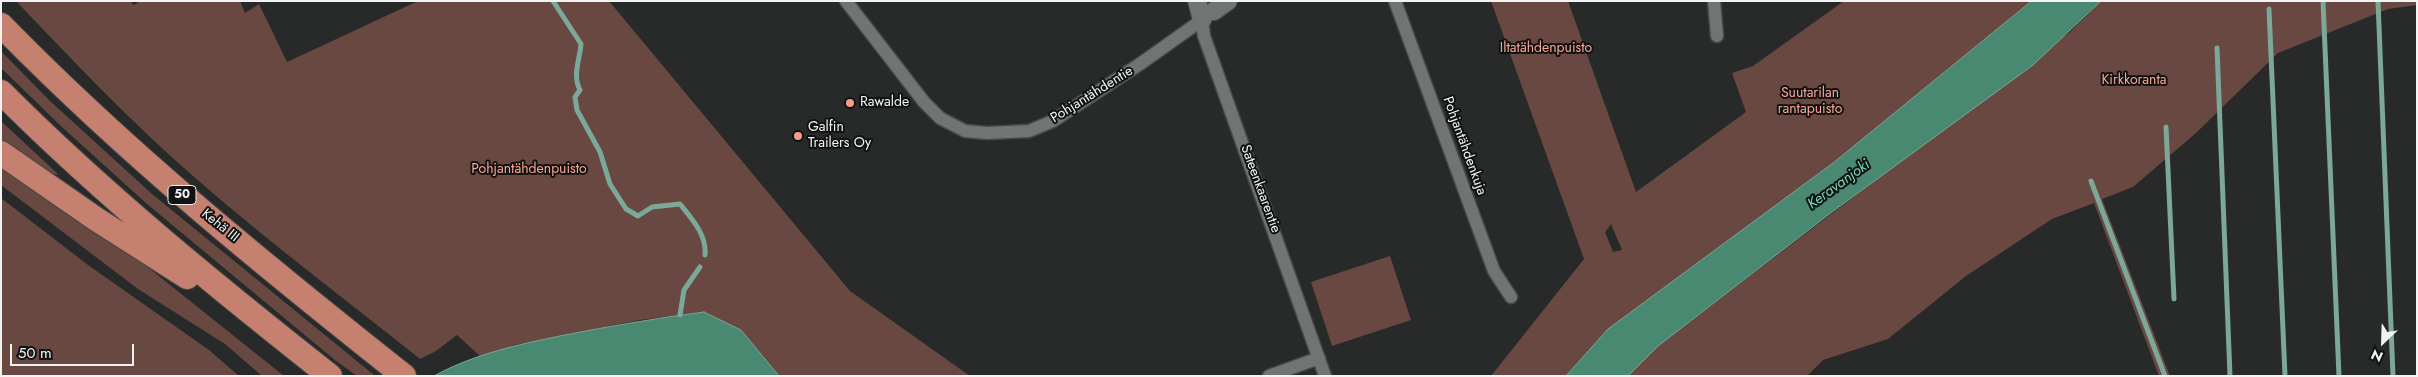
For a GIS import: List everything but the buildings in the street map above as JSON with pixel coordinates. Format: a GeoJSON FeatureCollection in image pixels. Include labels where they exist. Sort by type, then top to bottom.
{"type":"FeatureCollection","features":[{"type":"Feature","properties":{"kind":"highway","name":"Kehä III"},"geometry":{"type":"LineString","coordinates":[[1,25],[95,118],[174,188],[404,376]]}},
{"type":"Feature","properties":{"kind":"highway"},"geometry":{"type":"LineString","coordinates":[[1,92],[141,222],[275,334],[329,375]]}},
{"type":"Feature","properties":{"kind":"highway"},"geometry":{"type":"LineString","coordinates":[[1,153],[96,219],[275,334]]}},
{"type":"Feature","properties":{"kind":"street","name":"Pohjantähdentie"},"geometry":{"type":"LineString","coordinates":[[846,1],[924,102],[940,118],[966,131],[987,133],[1029,131],[1053,121],[1140,64],[1215,11]]}},
{"type":"Feature","properties":{"kind":"street","name":"Sateenkaarentie"},"geometry":{"type":"LineString","coordinates":[[1197,1],[1215,11],[1204,36],[1326,376]]}},
{"type":"Feature","properties":{"kind":"street","name":"Pohjantähdenkuja"},"geometry":{"type":"LineString","coordinates":[[1395,1],[1494,271],[1511,297]]}},
{"type":"Feature","properties":{"kind":"street"},"geometry":{"type":"LineString","coordinates":[[1714,1],[1718,36]]}},
{"type":"Feature","properties":{"kind":"street"},"geometry":{"type":"LineString","coordinates":[[1269,376],[1319,358]]}},
{"type":"Feature","properties":{"kind":"green space","name":"Pohjantähdenpuisto"},"geometry":{"type":"Polygon","coordinates":[[[16,1],[130,1],[134,5],[140,1],[240,1],[245,13],[259,4],[287,62],[418,1],[609,1],[850,291],[970,376],[779,376],[741,330],[704,312],[640,320],[515,345],[481,357],[457,335],[436,351],[420,359],[277,246],[193,176],[125,113],[16,1]]]}},
{"type":"Feature","properties":{"kind":"green space","name":"Suutarilan rantapuisto"},"geometry":{"type":"Polygon","coordinates":[[[1491,1],[1568,1],[1636,192],[1746,112],[1732,73],[1753,66],[1844,1],[2032,1],[1833,163],[1608,329],[1566,376],[1491,376],[1584,259],[1491,1]],[[1611,224],[1605,232],[1613,252],[1622,250],[1611,224]]]}},
{"type":"Feature","properties":{"kind":"green space","name":"Kirkkoranta"},"geometry":{"type":"Polygon","coordinates":[[[2101,1],[2417,1],[2417,5],[2388,9],[2278,53],[2196,133],[2133,187],[2102,199],[2170,376],[2159,376],[2094,203],[2052,219],[1966,276],[1888,339],[1823,360],[1807,376],[1628,376],[1658,346],[2070,32],[2101,1]]]}},
{"type":"Feature","properties":{"kind":"green space"},"geometry":{"type":"Polygon","coordinates":[[[1,51],[49,100],[152,194],[374,375],[357,376],[336,361],[147,204],[63,128],[1,68],[1,51]]]}},
{"type":"Feature","properties":{"kind":"green space"},"geometry":{"type":"Polygon","coordinates":[[[1,121],[59,175],[50,173],[1,141],[1,121]]]}},
{"type":"Feature","properties":{"kind":"green space"},"geometry":{"type":"Polygon","coordinates":[[[1,162],[120,245],[284,376],[262,376],[225,344],[138,289],[1,185],[1,162]]]}},
{"type":"Feature","properties":{"kind":"green space"},"geometry":{"type":"Polygon","coordinates":[[[1,198],[88,265],[209,350],[239,376],[1,376],[1,198]]]}},
{"type":"Feature","properties":{"kind":"green space"},"geometry":{"type":"Polygon","coordinates":[[[1390,256],[1411,320],[1332,346],[1311,282],[1390,256]]]}},
{"type":"Feature","properties":{"kind":"water","name":"Keravanjoki"},"geometry":{"type":"Polygon","coordinates":[[[2032,1],[2101,1],[2033,65],[1832,212],[1658,346],[1628,376],[1566,376],[1608,329],[1833,163],[2032,1]]]}},
{"type":"Feature","properties":{"kind":"water"},"geometry":{"type":"Polygon","coordinates":[[[704,312],[741,330],[779,376],[434,376],[481,356],[531,342],[617,325],[704,312]]]}},
{"type":"Feature","properties":{"kind":"waterway"},"geometry":{"type":"LineString","coordinates":[[553,1],[581,44],[577,73],[580,90],[575,97],[577,110],[600,152],[610,184],[626,209],[638,216],[652,207],[680,204],[694,221],[701,234],[704,241],[705,255]]}},
{"type":"Feature","properties":{"kind":"waterway"},"geometry":{"type":"LineString","coordinates":[[2323,1],[2339,376]]}},
{"type":"Feature","properties":{"kind":"waterway"},"geometry":{"type":"LineString","coordinates":[[2378,1],[2393,376]]}},
{"type":"Feature","properties":{"kind":"waterway"},"geometry":{"type":"LineString","coordinates":[[2269,9],[2285,376]]}},
{"type":"Feature","properties":{"kind":"waterway"},"geometry":{"type":"LineString","coordinates":[[2217,48],[2230,376]]}},
{"type":"Feature","properties":{"kind":"waterway"},"geometry":{"type":"LineString","coordinates":[[2166,127],[2174,299]]}},
{"type":"Feature","properties":{"kind":"waterway"},"geometry":{"type":"LineString","coordinates":[[2091,181],[2165,376]]}},
{"type":"Feature","properties":{"kind":"waterway"},"geometry":{"type":"LineString","coordinates":[[680,315],[684,290],[700,267]]}},
{"type":"Feature","properties":{"kind":"place","name":"Rawalde"},"geometry":{"type":"Point","coordinates":[850,103]}},
{"type":"Feature","properties":{"kind":"place","name":"Galfin Trailers Oy"},"geometry":{"type":"Point","coordinates":[798,136]}},
{"type":"Feature","properties":{"kind":"park label","name":"Iltatähdenpuisto"},"geometry":{"type":"Point","coordinates":[1546,49]}}]}
